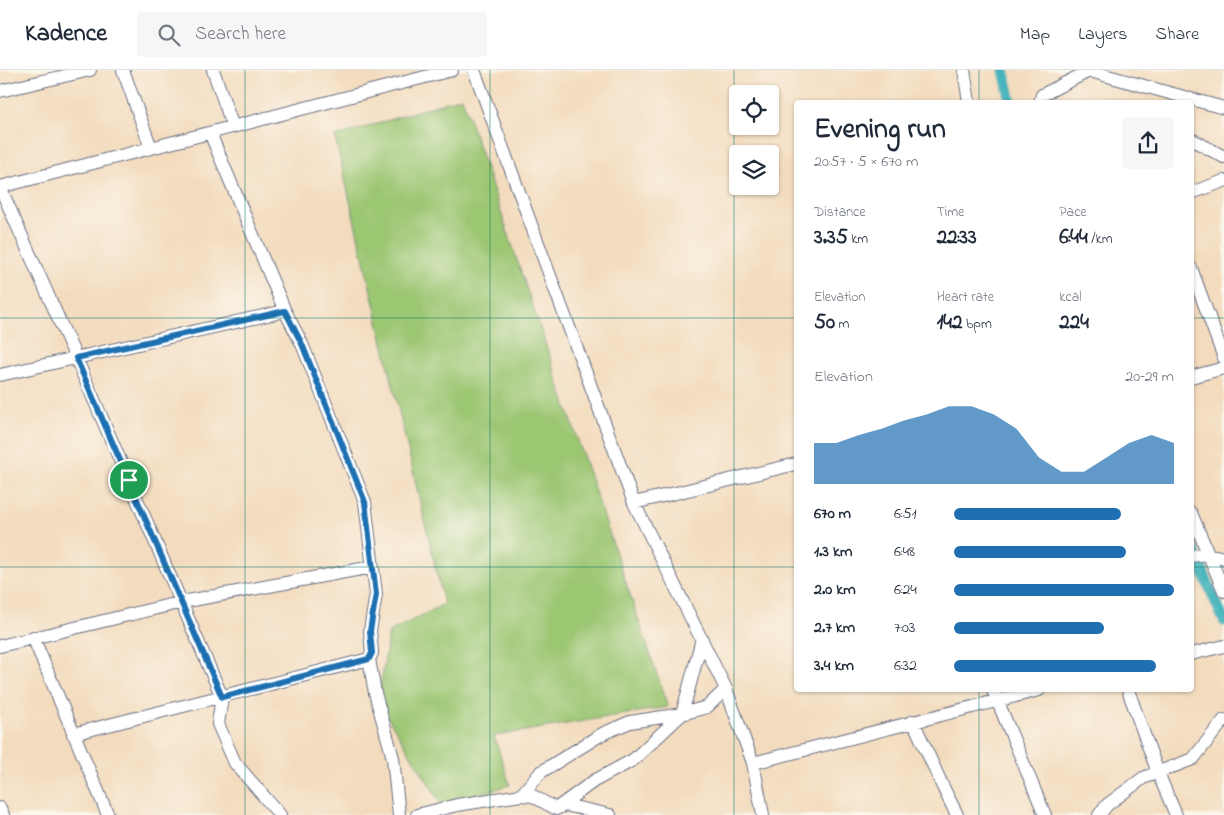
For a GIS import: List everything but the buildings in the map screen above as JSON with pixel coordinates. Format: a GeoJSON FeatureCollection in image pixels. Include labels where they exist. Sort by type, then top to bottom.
{"type":"FeatureCollection","features":[{"type":"Feature","properties":{"kind":"street"},"geometry":{"type":"LineString","coordinates":[[0,91],[90,70]]}},
{"type":"Feature","properties":{"kind":"street"},"geometry":{"type":"LineString","coordinates":[[123,70],[151,148]]}},
{"type":"Feature","properties":{"kind":"street"},"geometry":{"type":"LineString","coordinates":[[213,70],[233,127]]}},
{"type":"Feature","properties":{"kind":"street"},"geometry":{"type":"LineString","coordinates":[[280,815],[235,763],[218,724],[222,697],[0,187],[452,70]]}},
{"type":"Feature","properties":{"kind":"street"},"geometry":{"type":"LineString","coordinates":[[474,70],[634,502],[726,689],[753,763],[763,815]]}},
{"type":"Feature","properties":{"kind":"street"},"geometry":{"type":"LineString","coordinates":[[964,70],[968,100]]}},
{"type":"Feature","properties":{"kind":"street"},"geometry":{"type":"LineString","coordinates":[[1041,100],[1042,95],[1088,70],[1224,108]]}},
{"type":"Feature","properties":{"kind":"street"},"geometry":{"type":"LineString","coordinates":[[210,133],[285,311],[302,344],[365,502],[376,594],[370,631],[372,653],[369,659],[374,693],[393,758],[398,815]]}},
{"type":"Feature","properties":{"kind":"street"},"geometry":{"type":"LineString","coordinates":[[1194,141],[1224,157]]}},
{"type":"Feature","properties":{"kind":"street"},"geometry":{"type":"LineString","coordinates":[[1194,192],[1224,181]]}},
{"type":"Feature","properties":{"kind":"street"},"geometry":{"type":"LineString","coordinates":[[1194,276],[1224,358]]}},
{"type":"Feature","properties":{"kind":"street"},"geometry":{"type":"LineString","coordinates":[[0,375],[285,311]]}},
{"type":"Feature","properties":{"kind":"street"},"geometry":{"type":"LineString","coordinates":[[1194,376],[1224,368]]}},
{"type":"Feature","properties":{"kind":"street"},"geometry":{"type":"LineString","coordinates":[[634,502],[794,464]]}},
{"type":"Feature","properties":{"kind":"street"},"geometry":{"type":"LineString","coordinates":[[1194,520],[1224,591]]}},
{"type":"Feature","properties":{"kind":"street"},"geometry":{"type":"LineString","coordinates":[[1194,556],[1208,554],[1224,558]]}},
{"type":"Feature","properties":{"kind":"street"},"geometry":{"type":"LineString","coordinates":[[0,646],[182,602],[372,567]]}},
{"type":"Feature","properties":{"kind":"street"},"geometry":{"type":"LineString","coordinates":[[33,637],[108,815]]}},
{"type":"Feature","properties":{"kind":"street"},"geometry":{"type":"LineString","coordinates":[[553,812],[594,782],[633,760],[682,714],[702,639]]}},
{"type":"Feature","properties":{"kind":"street"},"geometry":{"type":"LineString","coordinates":[[1194,653],[1224,646]]}},
{"type":"Feature","properties":{"kind":"street"},"geometry":{"type":"LineString","coordinates":[[73,734],[369,659]]}},
{"type":"Feature","properties":{"kind":"street"},"geometry":{"type":"LineString","coordinates":[[521,795],[541,772],[602,734],[630,722],[682,714],[707,707],[726,689]]}},
{"type":"Feature","properties":{"kind":"street"},"geometry":{"type":"LineString","coordinates":[[753,763],[913,721],[995,696],[1024,692]]}},
{"type":"Feature","properties":{"kind":"street"},"geometry":{"type":"LineString","coordinates":[[1129,692],[1158,773],[1176,815]]}},
{"type":"Feature","properties":{"kind":"street"},"geometry":{"type":"LineString","coordinates":[[995,696],[1044,815]]}},
{"type":"Feature","properties":{"kind":"street"},"geometry":{"type":"LineString","coordinates":[[1099,815],[1107,805],[1143,778],[1193,759],[1224,720]]}},
{"type":"Feature","properties":{"kind":"street"},"geometry":{"type":"LineString","coordinates":[[913,721],[942,787],[957,815]]}},
{"type":"Feature","properties":{"kind":"street"},"geometry":{"type":"LineString","coordinates":[[417,815],[457,805],[521,795],[532,796],[553,812]]}},
{"type":"Feature","properties":{"kind":"street"},"geometry":{"type":"LineString","coordinates":[[553,812],[566,805],[610,815]]}},
{"type":"Feature","properties":{"kind":"street"},"geometry":{"type":"LineString","coordinates":[[0,808],[3,815]]}},
{"type":"Feature","properties":{"kind":"green space"},"geometry":{"type":"Polygon","coordinates":[[[462,97],[668,707],[494,736],[510,785],[442,805],[378,702],[389,632],[444,604],[335,137],[462,97]]]}},
{"type":"Feature","properties":{"kind":"waterway"},"geometry":{"type":"LineString","coordinates":[[1004,70],[1011,100]]}},
{"type":"Feature","properties":{"kind":"waterway"},"geometry":{"type":"LineString","coordinates":[[1194,551],[1224,621]]}},
{"type":"Feature","properties":{"kind":"route"},"geometry":{"type":"LineString","coordinates":[[285,311],[302,344],[365,502],[376,594],[370,631],[372,653],[369,659],[222,697],[129,480],[76,358],[285,311]]}}]}
